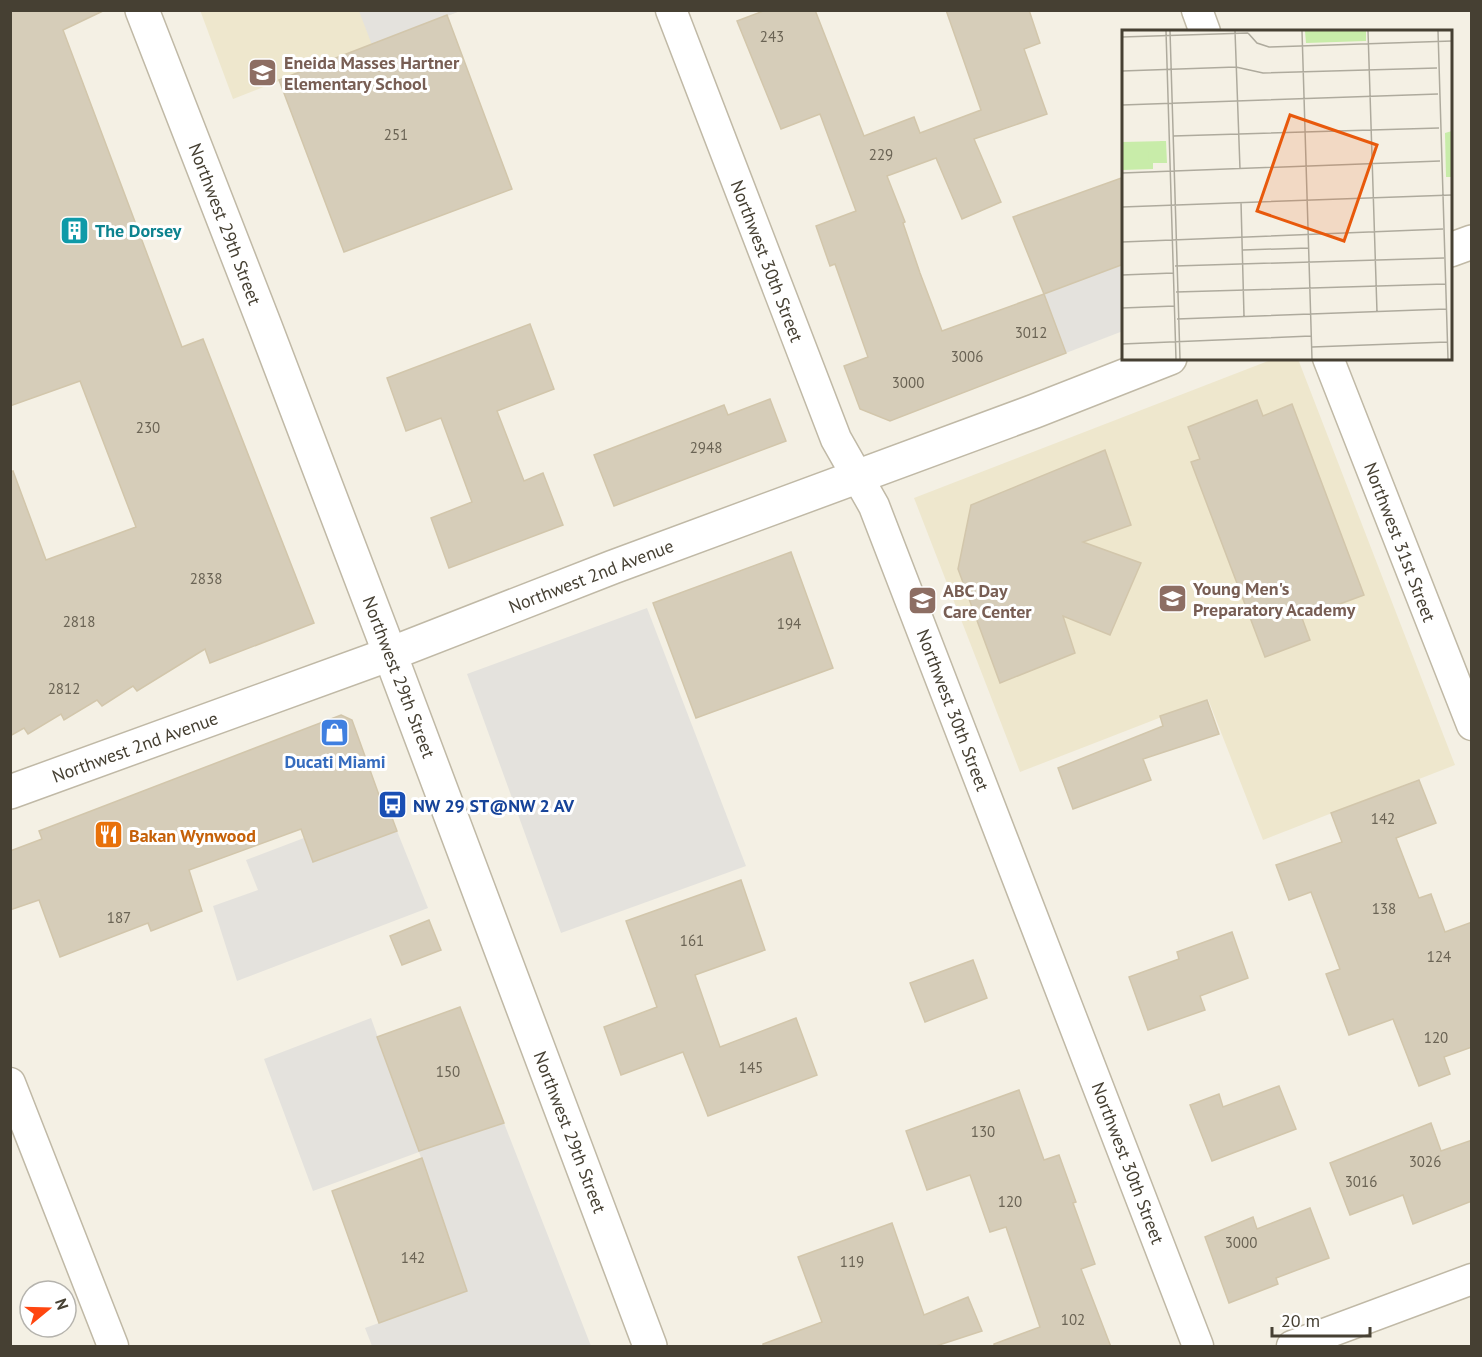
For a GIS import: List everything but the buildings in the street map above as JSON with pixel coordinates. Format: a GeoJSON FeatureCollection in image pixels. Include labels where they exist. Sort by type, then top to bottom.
{"type":"FeatureCollection","features":[{"type":"Feature","properties":{"kind":"street","name":"Northwest 29th Street"},"geometry":{"type":"LineString","coordinates":[[142,10],[390,654],[650,1347]]}},
{"type":"Feature","properties":{"kind":"street","name":"Northwest 30th Street"},"geometry":{"type":"LineString","coordinates":[[671,10],[836,439],[874,506],[1198,1347]]}},
{"type":"Feature","properties":{"kind":"street"},"geometry":{"type":"LineString","coordinates":[[1197,10],[1204,30]]}},
{"type":"Feature","properties":{"kind":"street"},"geometry":{"type":"LineString","coordinates":[[1452,249],[1472,242]]}},
{"type":"Feature","properties":{"kind":"street","name":"Northwest 2nd Avenue"},"geometry":{"type":"LineString","coordinates":[[10,792],[390,654],[614,567],[1035,411],[1165,360]]}},
{"type":"Feature","properties":{"kind":"street","name":"Northwest 31st Street"},"geometry":{"type":"LineString","coordinates":[[1329,360],[1472,725]]}},
{"type":"Feature","properties":{"kind":"street"},"geometry":{"type":"LineString","coordinates":[[10,1083],[113,1347]]}},
{"type":"Feature","properties":{"kind":"street"},"geometry":{"type":"LineString","coordinates":[[1292,1347],[1472,1279]]}},
{"type":"Feature","properties":{"kind":"shaded area","name":"Eneida Masses Hartner Elementary School"},"geometry":{"type":"Polygon","coordinates":[[[200,10],[460,11],[233,99],[200,10]]]}},
{"type":"Feature","properties":{"kind":"shaded area"},"geometry":{"type":"Polygon","coordinates":[[[359,11],[460,11],[372,45],[359,11]]]}},
{"type":"Feature","properties":{"kind":"shaded area"},"geometry":{"type":"Polygon","coordinates":[[[1122,264],[1122,331],[1066,353],[1044,294],[1122,264]]]}},
{"type":"Feature","properties":{"kind":"shaded area","name":"Young Men's Preparatory Academy"},"geometry":{"type":"Polygon","coordinates":[[[1270,360],[1298,360],[1455,765],[1263,840],[1208,699],[1020,772],[914,498],[1270,360]]]}},
{"type":"Feature","properties":{"kind":"shaded area"},"geometry":{"type":"Polygon","coordinates":[[[647,608],[746,866],[561,933],[467,674],[647,608]]]}},
{"type":"Feature","properties":{"kind":"shaded area"},"geometry":{"type":"Polygon","coordinates":[[[397,831],[428,908],[237,981],[213,906],[258,890],[246,860],[304,838],[314,862],[397,831]]]}},
{"type":"Feature","properties":{"kind":"shaded area"},"geometry":{"type":"Polygon","coordinates":[[[371,1018],[419,1151],[504,1123],[591,1346],[372,1346],[365,1328],[467,1291],[419,1152],[313,1191],[264,1059],[371,1018]]]}},
{"type":"Feature","properties":{"kind":"place","name":"Eneida Masses Hartner Elementary School"},"geometry":{"type":"Point","coordinates":[263,72]}},
{"type":"Feature","properties":{"kind":"place","name":"The Dorsey"},"geometry":{"type":"Point","coordinates":[74,230]}},
{"type":"Feature","properties":{"kind":"place","name":"Young Men's Preparatory Academy"},"geometry":{"type":"Point","coordinates":[1172,598]}},
{"type":"Feature","properties":{"kind":"place","name":"ABC Day Care Center"},"geometry":{"type":"Point","coordinates":[922,600]}},
{"type":"Feature","properties":{"kind":"place","name":"Ducati Miami"},"geometry":{"type":"Point","coordinates":[335,732]}},
{"type":"Feature","properties":{"kind":"place","name":"NW 29 ST@NW 2 AV"},"geometry":{"type":"Point","coordinates":[392,805]}},
{"type":"Feature","properties":{"kind":"place","name":"Bakan Wynwood"},"geometry":{"type":"Point","coordinates":[108,835]}}]}
